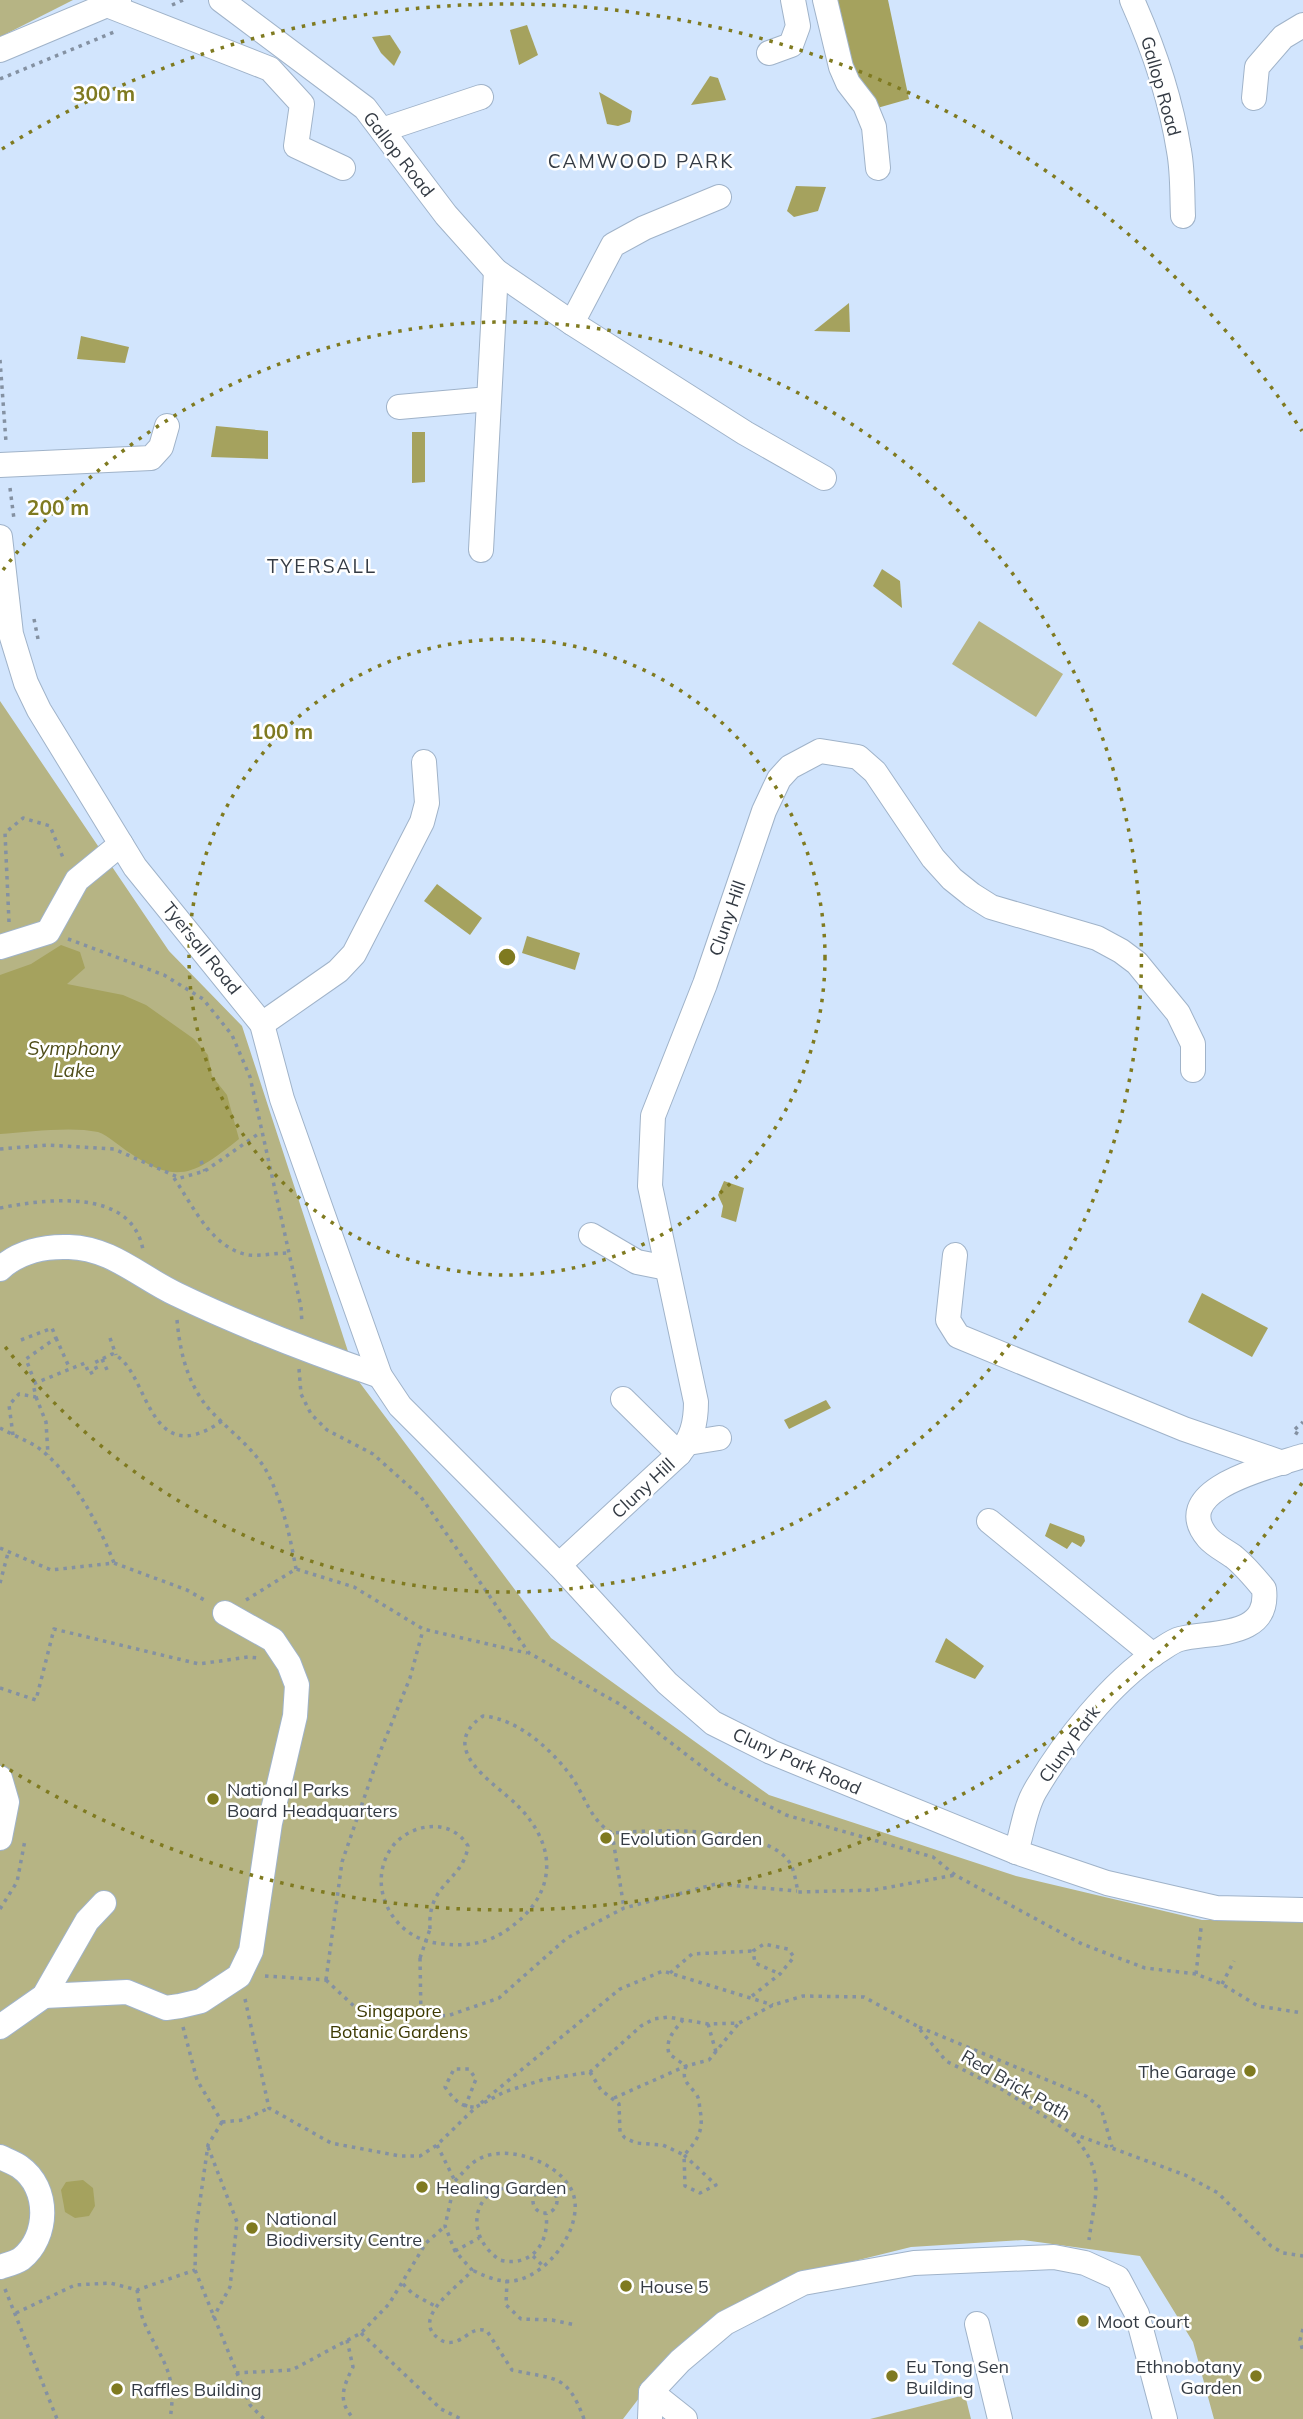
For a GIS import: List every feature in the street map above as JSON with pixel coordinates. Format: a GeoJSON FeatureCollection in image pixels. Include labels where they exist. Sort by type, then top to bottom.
{"type":"FeatureCollection","features":[{"type":"Feature","properties":{"kind":"street","name":"Gallop Road"},"geometry":{"type":"LineString","coordinates":[[221,0],[365,108],[446,215],[496,271],[572,323],[745,433],[824,478]]}},
{"type":"Feature","properties":{"kind":"street"},"geometry":{"type":"LineString","coordinates":[[769,53],[791,45],[798,26],[793,0]]}},
{"type":"Feature","properties":{"kind":"street"},"geometry":{"type":"LineString","coordinates":[[825,0],[841,67],[848,83],[865,105],[874,127],[878,167]]}},
{"type":"Feature","properties":{"kind":"street","name":"Gallop Road"},"geometry":{"type":"LineString","coordinates":[[1132,0],[1146,31],[1171,113],[1180,153],[1183,216]]}},
{"type":"Feature","properties":{"kind":"street"},"geometry":{"type":"LineString","coordinates":[[0,50],[100,5],[144,19],[270,69],[302,104],[296,146],[343,168]]}},
{"type":"Feature","properties":{"kind":"street"},"geometry":{"type":"LineString","coordinates":[[1254,98],[1257,67],[1283,37],[1303,25]]}},
{"type":"Feature","properties":{"kind":"street"},"geometry":{"type":"LineString","coordinates":[[382,130],[481,97]]}},
{"type":"Feature","properties":{"kind":"street"},"geometry":{"type":"LineString","coordinates":[[572,323],[612,246],[644,228],[719,197]]}},
{"type":"Feature","properties":{"kind":"street"},"geometry":{"type":"LineString","coordinates":[[481,550],[496,271]]}},
{"type":"Feature","properties":{"kind":"street"},"geometry":{"type":"LineString","coordinates":[[399,407],[489,399]]}},
{"type":"Feature","properties":{"kind":"street"},"geometry":{"type":"LineString","coordinates":[[0,465],[151,458],[161,447],[167,426]]}},
{"type":"Feature","properties":{"kind":"street","name":"Tyersall Road"},"geometry":{"type":"LineString","coordinates":[[0,537],[11,634],[26,683],[135,867],[262,1024],[282,1099],[380,1376]]}},
{"type":"Feature","properties":{"kind":"street","name":"Cluny Hill"},"geometry":{"type":"LineString","coordinates":[[559,1565],[683,1448],[696,1418],[696,1402],[650,1186],[653,1116],[705,984],[764,811],[785,773],[820,751],[840,752],[867,763],[933,858],[952,879],[972,895],[991,907],[1097,938],[1137,963],[1178,1013],[1193,1044],[1193,1070]]}},
{"type":"Feature","properties":{"kind":"street"},"geometry":{"type":"LineString","coordinates":[[262,1024],[338,971],[367,933],[422,822],[427,803],[424,762]]}},
{"type":"Feature","properties":{"kind":"street"},"geometry":{"type":"LineString","coordinates":[[4,946],[48,932],[77,880],[121,844]]}},
{"type":"Feature","properties":{"kind":"street"},"geometry":{"type":"LineString","coordinates":[[591,1235],[637,1262],[667,1268]]}},
{"type":"Feature","properties":{"kind":"street"},"geometry":{"type":"LineString","coordinates":[[0,1269],[8,1261],[29,1251],[70,1247],[110,1256],[174,1293],[303,1349],[380,1376]]}},
{"type":"Feature","properties":{"kind":"street"},"geometry":{"type":"LineString","coordinates":[[955,1255],[947,1320],[958,1336],[1184,1429],[1293,1460]]}},
{"type":"Feature","properties":{"kind":"street","name":"Cluny Park Road"},"geometry":{"type":"LineString","coordinates":[[380,1376],[400,1406],[559,1565],[667,1683],[713,1723],[771,1752],[1016,1852],[1107,1883],[1216,1908],[1303,1910]]}},
{"type":"Feature","properties":{"kind":"street"},"geometry":{"type":"LineString","coordinates":[[623,1399],[683,1448],[719,1437]]}},
{"type":"Feature","properties":{"kind":"street","name":"Cluny Park"},"geometry":{"type":"LineString","coordinates":[[1016,1852],[1033,1793],[1105,1693],[1179,1639],[1224,1634],[1249,1625],[1259,1614],[1263,1606],[1264,1589],[1236,1559],[1209,1540],[1199,1525],[1199,1512],[1213,1490],[1232,1480],[1293,1460]]}},
{"type":"Feature","properties":{"kind":"street"},"geometry":{"type":"LineString","coordinates":[[989,1521],[1153,1656]]}},
{"type":"Feature","properties":{"kind":"street"},"geometry":{"type":"LineString","coordinates":[[44,1996],[127,1992],[166,2008],[201,2001],[239,1976],[251,1951],[270,1823],[295,1716],[297,1685],[289,1664],[273,1640],[225,1613]]}},
{"type":"Feature","properties":{"kind":"street"},"geometry":{"type":"LineString","coordinates":[[0,1778],[7,1802],[6,1820],[0,1838]]}},
{"type":"Feature","properties":{"kind":"street"},"geometry":{"type":"LineString","coordinates":[[0,2027],[44,1996],[87,1921],[104,1903]]}},
{"type":"Feature","properties":{"kind":"street"},"geometry":{"type":"LineString","coordinates":[[0,2157],[21,2167],[38,2187],[44,2213],[37,2239],[20,2259],[0,2267]]}},
{"type":"Feature","properties":{"kind":"street"},"geometry":{"type":"LineString","coordinates":[[650,2419],[651,2392],[680,2361],[725,2323],[803,2283],[914,2263],[1054,2257],[1085,2263],[1118,2278],[1137,2314],[1165,2419]]}},
{"type":"Feature","properties":{"kind":"street"},"geometry":{"type":"LineString","coordinates":[[977,2324],[982,2359],[1000,2419]]}},
{"type":"Feature","properties":{"kind":"street"},"geometry":{"type":"LineString","coordinates":[[651,2392],[685,2419]]}},
{"type":"Feature","properties":{"kind":"path"},"geometry":{"type":"LineString","coordinates":[[0,79],[183,0]]}},
{"type":"Feature","properties":{"kind":"path"},"geometry":{"type":"LineString","coordinates":[[4,946],[5,833],[23,818],[50,827],[61,846],[72,889]]}},
{"type":"Feature","properties":{"kind":"path"},"geometry":{"type":"LineString","coordinates":[[48,932],[164,975],[203,999],[232,1035],[250,1077],[301,1307],[303,1349]]}},
{"type":"Feature","properties":{"kind":"path"},"geometry":{"type":"LineString","coordinates":[[0,1149],[48,1145],[114,1149],[180,1178],[205,1171],[261,1132]]}},
{"type":"Feature","properties":{"kind":"path"},"geometry":{"type":"LineString","coordinates":[[201,1161],[205,1171]]}},
{"type":"Feature","properties":{"kind":"path"},"geometry":{"type":"LineString","coordinates":[[173,1177],[220,1242],[235,1251],[252,1255],[289,1253]]}},
{"type":"Feature","properties":{"kind":"path"},"geometry":{"type":"LineString","coordinates":[[0,1208],[31,1202],[102,1205],[124,1216],[136,1229],[143,1245],[146,1276]]}},
{"type":"Feature","properties":{"kind":"path"},"geometry":{"type":"LineString","coordinates":[[174,1293],[180,1350],[191,1381],[209,1409],[222,1420],[266,1471],[286,1518],[296,1569]]}},
{"type":"Feature","properties":{"kind":"path"},"geometry":{"type":"LineString","coordinates":[[21,1340],[52,1328],[70,1369]]}},
{"type":"Feature","properties":{"kind":"path"},"geometry":{"type":"LineString","coordinates":[[48,1457],[46,1422],[26,1359],[56,1338]]}},
{"type":"Feature","properties":{"kind":"path"},"geometry":{"type":"LineString","coordinates":[[110,1338],[116,1355],[125,1362],[157,1422],[169,1430],[197,1433],[222,1420]]}},
{"type":"Feature","properties":{"kind":"path"},"geometry":{"type":"LineString","coordinates":[[35,1383],[85,1363],[89,1374],[97,1370],[94,1363],[116,1355]]}},
{"type":"Feature","properties":{"kind":"path"},"geometry":{"type":"LineString","coordinates":[[102,1359],[109,1374]]}},
{"type":"Feature","properties":{"kind":"path"},"geometry":{"type":"LineString","coordinates":[[13,1435],[9,1405],[19,1394],[36,1396]]}},
{"type":"Feature","properties":{"kind":"path"},"geometry":{"type":"LineString","coordinates":[[1303,1422],[1293,1431],[1303,1437]]}},
{"type":"Feature","properties":{"kind":"path"},"geometry":{"type":"LineString","coordinates":[[0,1427],[36,1446],[48,1457],[102,1530],[114,1563]]}},
{"type":"Feature","properties":{"kind":"path"},"geometry":{"type":"LineString","coordinates":[[0,1548],[51,1570],[114,1563],[187,1590],[225,1613],[296,1569],[354,1587],[423,1629],[529,1653]]}},
{"type":"Feature","properties":{"kind":"path"},"geometry":{"type":"LineString","coordinates":[[0,1583],[8,1553]]}},
{"type":"Feature","properties":{"kind":"path"},"geometry":{"type":"LineString","coordinates":[[0,1688],[36,1700],[54,1629],[199,1664],[248,1657],[289,1664]]}},
{"type":"Feature","properties":{"kind":"path"},"geometry":{"type":"LineString","coordinates":[[326,1980],[342,1862],[380,1752],[410,1678],[423,1629]]}},
{"type":"Feature","properties":{"kind":"path"},"geometry":{"type":"LineString","coordinates":[[421,2018],[420,1958],[430,1929],[429,1912],[433,1899],[462,1865],[468,1846],[456,1831],[437,1825],[417,1830],[393,1845],[386,1860],[383,1895],[395,1923],[422,1941],[467,1946],[495,1938],[533,1909],[542,1894],[547,1876],[541,1840],[518,1806],[481,1777],[471,1763],[466,1741],[474,1722],[483,1716],[497,1717],[541,1743],[571,1777],[592,1816],[612,1833],[624,1908]]}},
{"type":"Feature","properties":{"kind":"path"},"geometry":{"type":"LineString","coordinates":[[612,1833],[666,1828],[749,1838],[778,1852],[791,1864],[798,1892]]}},
{"type":"Feature","properties":{"kind":"path"},"geometry":{"type":"LineString","coordinates":[[773,2005],[752,1996],[663,1970],[620,1989],[477,2107],[437,2145],[420,2156],[400,2157],[331,2143],[269,2108],[239,1976],[326,1980],[356,2008],[421,2018],[450,2015],[499,1998],[567,1938],[624,1908],[716,1885],[798,1892],[874,1890],[955,1875]]}},
{"type":"Feature","properties":{"kind":"path"},"geometry":{"type":"LineString","coordinates":[[1196,1974],[1202,1920]]}},
{"type":"Feature","properties":{"kind":"path"},"geometry":{"type":"LineString","coordinates":[[670,1973],[692,1954],[753,1951],[764,1944],[788,1949],[794,1957],[780,1974],[752,1996]]}},
{"type":"Feature","properties":{"kind":"path"},"geometry":{"type":"LineString","coordinates":[[753,1951],[755,1963],[780,1974]]}},
{"type":"Feature","properties":{"kind":"path"},"geometry":{"type":"LineString","coordinates":[[1222,1984],[1234,1961]]}},
{"type":"Feature","properties":{"kind":"path","name":"Red Brick Path"},"geometry":{"type":"LineString","coordinates":[[590,2072],[654,2019],[708,2024],[739,2023],[773,2005],[803,1996],[864,1997],[917,2026],[946,2062],[1003,2090],[1071,2133],[1185,2175],[1218,2193],[1271,2246],[1283,2253],[1303,2256]]}},
{"type":"Feature","properties":{"kind":"path"},"geometry":{"type":"LineString","coordinates":[[166,2008],[184,2028],[197,2080],[222,2122]]}},
{"type":"Feature","properties":{"kind":"path"},"geometry":{"type":"LineString","coordinates":[[683,2020],[670,2036],[667,2046],[669,2054],[687,2066]]}},
{"type":"Feature","properties":{"kind":"path"},"geometry":{"type":"LineString","coordinates":[[614,2098],[687,2066],[701,2064],[716,2052],[739,2023]]}},
{"type":"Feature","properties":{"kind":"path"},"geometry":{"type":"LineString","coordinates":[[708,2024],[716,2052]]}},
{"type":"Feature","properties":{"kind":"path"},"geometry":{"type":"LineString","coordinates":[[917,2026],[1086,2096],[1101,2108],[1112,2148]]}},
{"type":"Feature","properties":{"kind":"path"},"geometry":{"type":"LineString","coordinates":[[465,2107],[476,2079],[469,2069],[454,2069],[444,2087],[465,2107],[477,2107],[504,2092],[542,2080],[590,2072],[601,2090],[619,2104],[620,2132],[625,2138],[636,2143],[663,2145],[684,2155],[716,2185],[700,2193],[685,2186],[684,2155],[701,2132],[704,2123],[696,2094],[685,2084],[683,2074],[687,2066]]}},
{"type":"Feature","properties":{"kind":"path"},"geometry":{"type":"LineString","coordinates":[[222,2122],[243,2120],[269,2108]]}},
{"type":"Feature","properties":{"kind":"path"},"geometry":{"type":"LineString","coordinates":[[222,2122],[208,2145],[196,2229],[195,2270],[250,2405],[264,2419]]}},
{"type":"Feature","properties":{"kind":"path"},"geometry":{"type":"LineString","coordinates":[[1071,2133],[1084,2147],[1098,2178],[1085,2263]]}},
{"type":"Feature","properties":{"kind":"path"},"geometry":{"type":"LineString","coordinates":[[208,2145],[214,2169],[229,2196],[237,2222],[230,2287],[213,2318]]}},
{"type":"Feature","properties":{"kind":"path"},"geometry":{"type":"LineString","coordinates":[[437,2145],[455,2181]]}},
{"type":"Feature","properties":{"kind":"path"},"geometry":{"type":"LineString","coordinates":[[236,2373],[292,2370],[361,2333],[403,2284],[426,2243],[445,2226],[455,2181],[479,2158],[510,2151],[547,2166],[566,2184],[575,2199],[575,2216],[564,2242],[543,2266],[519,2280],[494,2281],[472,2270],[456,2251],[445,2226]]}},
{"type":"Feature","properties":{"kind":"path"},"geometry":{"type":"LineString","coordinates":[[536,2194],[513,2186],[499,2187],[491,2193],[483,2201],[476,2221],[479,2238],[500,2260],[510,2263],[533,2256],[544,2237],[546,2214]]}},
{"type":"Feature","properties":{"kind":"path"},"geometry":{"type":"LineString","coordinates":[[536,2194],[544,2189],[553,2192],[558,2200],[555,2209],[546,2214]]}},
{"type":"Feature","properties":{"kind":"path"},"geometry":{"type":"LineString","coordinates":[[536,2194],[535,2207],[546,2214]]}},
{"type":"Feature","properties":{"kind":"path"},"geometry":{"type":"LineString","coordinates":[[456,2251],[479,2238]]}},
{"type":"Feature","properties":{"kind":"path"},"geometry":{"type":"LineString","coordinates":[[533,2256],[543,2266]]}},
{"type":"Feature","properties":{"kind":"path"},"geometry":{"type":"LineString","coordinates":[[16,2313],[75,2285],[110,2283],[124,2289],[138,2290],[195,2270]]}},
{"type":"Feature","properties":{"kind":"path"},"geometry":{"type":"LineString","coordinates":[[472,2270],[464,2282],[444,2295],[435,2306],[430,2319],[433,2332],[441,2340],[452,2343],[476,2329],[487,2330],[512,2370],[560,2381],[574,2391],[584,2419]]}},
{"type":"Feature","properties":{"kind":"path"},"geometry":{"type":"LineString","coordinates":[[0,2278],[57,2419]]}},
{"type":"Feature","properties":{"kind":"path"},"geometry":{"type":"LineString","coordinates":[[507,2280],[506,2305],[521,2319],[552,2320],[576,2325]]}},
{"type":"Feature","properties":{"kind":"path"},"geometry":{"type":"LineString","coordinates":[[403,2284],[413,2294],[435,2306]]}},
{"type":"Feature","properties":{"kind":"path"},"geometry":{"type":"LineString","coordinates":[[138,2290],[143,2320],[167,2362],[173,2399],[170,2419]]}},
{"type":"Feature","properties":{"kind":"path"},"geometry":{"type":"LineString","coordinates":[[1303,2329],[1300,2340],[1303,2353]]}},
{"type":"Feature","properties":{"kind":"path"},"geometry":{"type":"LineString","coordinates":[[361,2333],[441,2409],[461,2419]]}},
{"type":"Feature","properties":{"kind":"path"},"geometry":{"type":"LineString","coordinates":[[347,2340],[353,2367],[343,2388],[343,2398],[354,2419]]}},
{"type":"Feature","properties":{"kind":"green space"},"geometry":{"type":"Polygon","coordinates":[[[0,0],[73,0],[0,37],[0,0]]]}},
{"type":"Feature","properties":{"kind":"green space"},"geometry":{"type":"Polygon","coordinates":[[[979,621],[1063,674],[1036,717],[952,664],[979,621]]]}},
{"type":"Feature","properties":{"kind":"green space","name":"Singapore Botanic Gardens"},"geometry":{"type":"Polygon","coordinates":[[[0,701],[169,951],[242,1026],[357,1379],[551,1638],[769,1795],[1016,1876],[1202,1920],[1303,1920],[1303,2419],[1214,2419],[1193,2342],[1140,2256],[1023,2240],[911,2247],[810,2272],[679,2346],[623,2419],[0,2419],[0,701]]]}},
{"type":"Feature","properties":{"kind":"green space"},"geometry":{"type":"Polygon","coordinates":[[[965,2395],[971,2419],[870,2419],[965,2395]]]}},
{"type":"Feature","properties":{"kind":"water"},"geometry":{"type":"Polygon","coordinates":[[[833,0],[888,0],[909,99],[856,114],[833,0]]]}},
{"type":"Feature","properties":{"kind":"water"},"geometry":{"type":"Polygon","coordinates":[[[527,25],[538,55],[519,65],[510,30],[527,25]]]}},
{"type":"Feature","properties":{"kind":"water"},"geometry":{"type":"Polygon","coordinates":[[[390,35],[401,52],[394,66],[381,53],[372,37],[390,35]]]}},
{"type":"Feature","properties":{"kind":"water"},"geometry":{"type":"Polygon","coordinates":[[[710,76],[718,78],[726,100],[691,105],[710,76]]]}},
{"type":"Feature","properties":{"kind":"water"},"geometry":{"type":"Polygon","coordinates":[[[599,92],[632,111],[630,122],[618,126],[607,124],[599,92]]]}},
{"type":"Feature","properties":{"kind":"water"},"geometry":{"type":"Polygon","coordinates":[[[796,186],[826,187],[818,211],[794,217],[787,211],[796,186]]]}},
{"type":"Feature","properties":{"kind":"water"},"geometry":{"type":"Polygon","coordinates":[[[849,303],[850,332],[814,331],[849,303]]]}},
{"type":"Feature","properties":{"kind":"water"},"geometry":{"type":"Polygon","coordinates":[[[81,336],[129,347],[125,363],[77,359],[81,336]]]}},
{"type":"Feature","properties":{"kind":"water"},"geometry":{"type":"Polygon","coordinates":[[[216,426],[268,431],[268,459],[211,457],[216,426]]]}},
{"type":"Feature","properties":{"kind":"water"},"geometry":{"type":"Polygon","coordinates":[[[412,432],[425,432],[425,482],[412,483],[412,432]]]}},
{"type":"Feature","properties":{"kind":"water"},"geometry":{"type":"Polygon","coordinates":[[[882,569],[900,581],[902,608],[873,586],[882,569]]]}},
{"type":"Feature","properties":{"kind":"water"},"geometry":{"type":"Polygon","coordinates":[[[437,884],[482,918],[470,935],[424,901],[437,884]]]}},
{"type":"Feature","properties":{"kind":"water"},"geometry":{"type":"Polygon","coordinates":[[[527,936],[580,953],[575,970],[522,953],[527,936]]]}},
{"type":"Feature","properties":{"kind":"water","name":"Symphony Lake"},"geometry":{"type":"Polygon","coordinates":[[[61,945],[80,952],[85,968],[67,984],[123,995],[146,1005],[194,1039],[208,1055],[212,1076],[227,1095],[239,1139],[199,1167],[175,1172],[147,1164],[98,1132],[63,1129],[0,1134],[0,975],[31,964],[61,945]]]}},
{"type":"Feature","properties":{"kind":"water"},"geometry":{"type":"Polygon","coordinates":[[[724,1181],[744,1188],[736,1222],[721,1217],[723,1206],[718,1195],[724,1181]]]}},
{"type":"Feature","properties":{"kind":"water"},"geometry":{"type":"Polygon","coordinates":[[[1202,1293],[1268,1328],[1252,1357],[1188,1322],[1202,1293]]]}},
{"type":"Feature","properties":{"kind":"water"},"geometry":{"type":"Polygon","coordinates":[[[826,1400],[831,1408],[789,1429],[784,1420],[826,1400]]]}},
{"type":"Feature","properties":{"kind":"water"},"geometry":{"type":"Polygon","coordinates":[[[1050,1523],[1084,1536],[1085,1541],[1081,1547],[1072,1542],[1067,1549],[1045,1536],[1050,1523]]]}},
{"type":"Feature","properties":{"kind":"water"},"geometry":{"type":"Polygon","coordinates":[[[946,1638],[984,1666],[975,1679],[935,1662],[946,1638]]]}},
{"type":"Feature","properties":{"kind":"water"},"geometry":{"type":"Polygon","coordinates":[[[83,2180],[93,2188],[95,2206],[89,2216],[75,2218],[65,2212],[61,2190],[66,2182],[83,2180]]]}},
{"type":"Feature","properties":{"kind":"place","name":"National Parks Board Headquarters"},"geometry":{"type":"Point","coordinates":[213,1799]}},
{"type":"Feature","properties":{"kind":"place","name":"Evolution Garden"},"geometry":{"type":"Point","coordinates":[606,1838]}},
{"type":"Feature","properties":{"kind":"place","name":"The Garage"},"geometry":{"type":"Point","coordinates":[1250,2071]}},
{"type":"Feature","properties":{"kind":"place","name":"Healing Garden"},"geometry":{"type":"Point","coordinates":[422,2187]}},
{"type":"Feature","properties":{"kind":"place","name":"National Biodiversity Centre"},"geometry":{"type":"Point","coordinates":[252,2228]}},
{"type":"Feature","properties":{"kind":"place","name":"House 5"},"geometry":{"type":"Point","coordinates":[626,2286]}},
{"type":"Feature","properties":{"kind":"place","name":"Moot Court"},"geometry":{"type":"Point","coordinates":[1083,2321]}},
{"type":"Feature","properties":{"kind":"place","name":"Eu Tong Sen Building"},"geometry":{"type":"Point","coordinates":[892,2376]}},
{"type":"Feature","properties":{"kind":"place","name":"Ethnobotany Garden"},"geometry":{"type":"Point","coordinates":[1256,2376]}},
{"type":"Feature","properties":{"kind":"place","name":"Raffles Building"},"geometry":{"type":"Point","coordinates":[117,2389]}},
{"type":"Feature","properties":{"kind":"district","name":"CAMWOOD PARK"},"geometry":{"type":"Point","coordinates":[641,161]}},
{"type":"Feature","properties":{"kind":"district","name":"TYERSALL"},"geometry":{"type":"Point","coordinates":[322,566]}}]}
